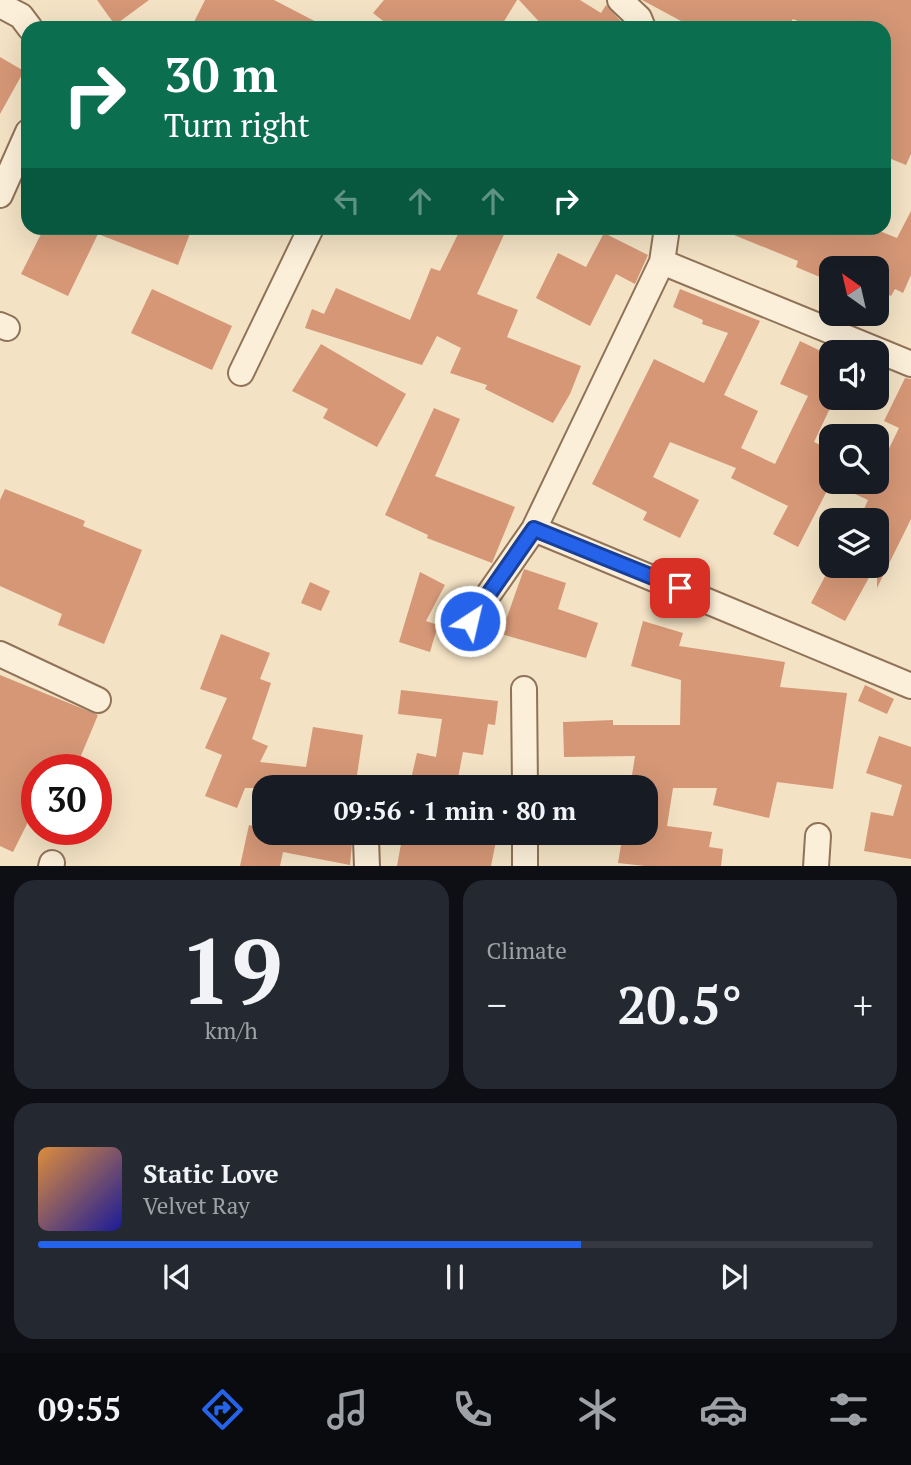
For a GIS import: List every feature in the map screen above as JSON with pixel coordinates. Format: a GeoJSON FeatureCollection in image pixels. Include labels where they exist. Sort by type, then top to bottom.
{"type":"FeatureCollection","features":[{"type":"Feature","properties":{"kind":"street"},"geometry":{"type":"LineString","coordinates":[[620,0],[640,21]]}},
{"type":"Feature","properties":{"kind":"street"},"geometry":{"type":"LineString","coordinates":[[0,5],[21,16],[25,21]]}},
{"type":"Feature","properties":{"kind":"street"},"geometry":{"type":"LineString","coordinates":[[0,195],[21,148]]}},
{"type":"Feature","properties":{"kind":"street"},"geometry":{"type":"LineString","coordinates":[[242,373],[308,235]]}},
{"type":"Feature","properties":{"kind":"street"},"geometry":{"type":"LineString","coordinates":[[470,621],[534,529],[662,262],[666,235]]}},
{"type":"Feature","properties":{"kind":"street"},"geometry":{"type":"LineString","coordinates":[[662,262],[911,364]]}},
{"type":"Feature","properties":{"kind":"street"},"geometry":{"type":"LineString","coordinates":[[534,529],[911,686]]}},
{"type":"Feature","properties":{"kind":"street"},"geometry":{"type":"LineString","coordinates":[[0,654],[99,700]]}},
{"type":"Feature","properties":{"kind":"street"},"geometry":{"type":"LineString","coordinates":[[524,689],[525,775]]}},
{"type":"Feature","properties":{"kind":"street"},"geometry":{"type":"LineString","coordinates":[[816,866],[818,836]]}},
{"type":"Feature","properties":{"kind":"street"},"geometry":{"type":"LineString","coordinates":[[366,845],[366,866]]}},
{"type":"Feature","properties":{"kind":"street"},"geometry":{"type":"LineString","coordinates":[[525,866],[526,845]]}},
{"type":"Feature","properties":{"kind":"building"},"geometry":{"type":"Polygon","coordinates":[[[97,0],[149,0],[120,21],[112,21],[97,0]]]}},
{"type":"Feature","properties":{"kind":"building"},"geometry":{"type":"Polygon","coordinates":[[[205,0],[274,0],[314,21],[194,21],[205,0]]]}},
{"type":"Feature","properties":{"kind":"building"},"geometry":{"type":"Polygon","coordinates":[[[384,0],[517,0],[504,21],[383,21],[373,13],[384,0]]]}},
{"type":"Feature","properties":{"kind":"building"},"geometry":{"type":"Polygon","coordinates":[[[519,0],[580,0],[601,13],[606,5],[621,21],[538,21],[519,0]]]}},
{"type":"Feature","properties":{"kind":"building"},"geometry":{"type":"Polygon","coordinates":[[[642,0],[911,0],[911,154],[906,165],[891,159],[891,21],[681,21],[642,0]]]}},
{"type":"Feature","properties":{"kind":"building"},"geometry":{"type":"Polygon","coordinates":[[[0,57],[21,69],[21,76],[0,114],[0,57]]]}},
{"type":"Feature","properties":{"kind":"building"},"geometry":{"type":"Polygon","coordinates":[[[911,211],[911,275],[903,293],[895,289],[891,296],[889,256],[819,256],[819,277],[796,267],[798,261],[734,235],[890,235],[897,238],[911,211]]]}},
{"type":"Feature","properties":{"kind":"building"},"geometry":{"type":"Polygon","coordinates":[[[40,235],[98,235],[68,296],[21,274],[40,235]]]}},
{"type":"Feature","properties":{"kind":"building"},"geometry":{"type":"Polygon","coordinates":[[[101,235],[189,235],[178,265],[101,235]]]}},
{"type":"Feature","properties":{"kind":"building"},"geometry":{"type":"Polygon","coordinates":[[[458,235],[504,235],[477,294],[518,310],[507,337],[581,366],[570,394],[553,423],[485,389],[487,385],[450,373],[461,348],[437,336],[422,365],[305,328],[312,309],[324,314],[336,288],[410,320],[431,268],[440,271],[458,235]]]}},
{"type":"Feature","properties":{"kind":"building"},"geometry":{"type":"Polygon","coordinates":[[[603,235],[648,255],[635,284],[616,274],[590,326],[536,298],[558,253],[586,267],[603,235]]]}},
{"type":"Feature","properties":{"kind":"building"},"geometry":{"type":"Polygon","coordinates":[[[152,289],[232,326],[212,370],[131,333],[152,289]]]}},
{"type":"Feature","properties":{"kind":"building"},"geometry":{"type":"Polygon","coordinates":[[[680,289],[760,321],[724,395],[758,411],[741,448],[775,464],[808,396],[780,384],[800,341],[819,350],[819,410],[829,410],[822,424],[819,424],[814,442],[819,444],[819,494],[825,494],[798,547],[773,534],[788,506],[731,478],[736,468],[670,442],[653,477],[699,500],[680,538],[643,520],[647,512],[592,484],[654,359],[704,383],[728,333],[702,324],[703,320],[673,307],[680,289]]]}},
{"type":"Feature","properties":{"kind":"building"},"geometry":{"type":"Polygon","coordinates":[[[321,344],[406,394],[377,447],[323,418],[328,409],[292,391],[321,344]]]}},
{"type":"Feature","properties":{"kind":"building"},"geometry":{"type":"Polygon","coordinates":[[[905,378],[911,379],[911,519],[889,564],[889,508],[864,508],[868,500],[855,494],[889,494],[889,448],[899,428],[884,421],[905,378]]]}},
{"type":"Feature","properties":{"kind":"building"},"geometry":{"type":"Polygon","coordinates":[[[434,408],[460,419],[435,476],[515,507],[492,563],[427,538],[428,535],[385,515],[434,408]]]}},
{"type":"Feature","properties":{"kind":"building"},"geometry":{"type":"Polygon","coordinates":[[[5,489],[85,521],[83,526],[142,550],[104,644],[58,625],[62,614],[0,586],[0,500],[5,489]]]}},
{"type":"Feature","properties":{"kind":"building"},"geometry":{"type":"Polygon","coordinates":[[[524,569],[566,583],[558,609],[598,623],[586,658],[501,634],[524,569]]]}},
{"type":"Feature","properties":{"kind":"building"},"geometry":{"type":"Polygon","coordinates":[[[420,572],[445,585],[426,621],[438,625],[430,652],[399,642],[420,572]]]}},
{"type":"Feature","properties":{"kind":"building"},"geometry":{"type":"Polygon","coordinates":[[[824,578],[869,578],[845,621],[811,603],[824,578]]]}},
{"type":"Feature","properties":{"kind":"building"},"geometry":{"type":"Polygon","coordinates":[[[310,582],[330,591],[321,611],[301,603],[310,582]]]}},
{"type":"Feature","properties":{"kind":"building"},"geometry":{"type":"Polygon","coordinates":[[[643,621],[683,633],[679,646],[785,662],[780,687],[847,693],[833,789],[777,782],[769,818],[713,805],[717,788],[673,788],[667,826],[712,832],[709,847],[723,849],[721,866],[645,866],[618,863],[621,845],[658,845],[658,775],[632,775],[635,756],[564,757],[563,722],[613,720],[613,725],[680,725],[681,680],[631,666],[643,621]]]}},
{"type":"Feature","properties":{"kind":"building"},"geometry":{"type":"Polygon","coordinates":[[[221,634],[270,653],[260,679],[271,683],[252,739],[268,746],[260,762],[306,767],[313,727],[363,735],[357,775],[252,775],[252,788],[245,788],[237,808],[205,796],[222,755],[205,748],[227,698],[200,689],[221,634]]]}},
{"type":"Feature","properties":{"kind":"building"},"geometry":{"type":"Polygon","coordinates":[[[0,675],[98,715],[82,754],[21,754],[21,836],[13,852],[0,846],[0,675]]]}},
{"type":"Feature","properties":{"kind":"building"},"geometry":{"type":"Polygon","coordinates":[[[865,685],[894,699],[887,714],[858,701],[865,685]]]}},
{"type":"Feature","properties":{"kind":"building"},"geometry":{"type":"Polygon","coordinates":[[[401,690],[498,701],[495,725],[488,724],[483,755],[463,752],[459,775],[412,775],[417,753],[436,757],[442,719],[398,714],[401,690]]]}},
{"type":"Feature","properties":{"kind":"building"},"geometry":{"type":"Polygon","coordinates":[[[879,736],[911,747],[911,859],[864,851],[871,812],[893,816],[902,785],[866,773],[879,736]]]}},
{"type":"Feature","properties":{"kind":"building"},"geometry":{"type":"Polygon","coordinates":[[[249,825],[252,826],[252,845],[352,845],[350,865],[283,852],[280,866],[240,866],[249,825]]]}},
{"type":"Feature","properties":{"kind":"building"},"geometry":{"type":"Polygon","coordinates":[[[401,845],[495,845],[491,866],[397,866],[401,845]]]}},
{"type":"Feature","properties":{"kind":"route"},"geometry":{"type":"LineString","coordinates":[[470,621],[534,529],[680,588]]}}]}
